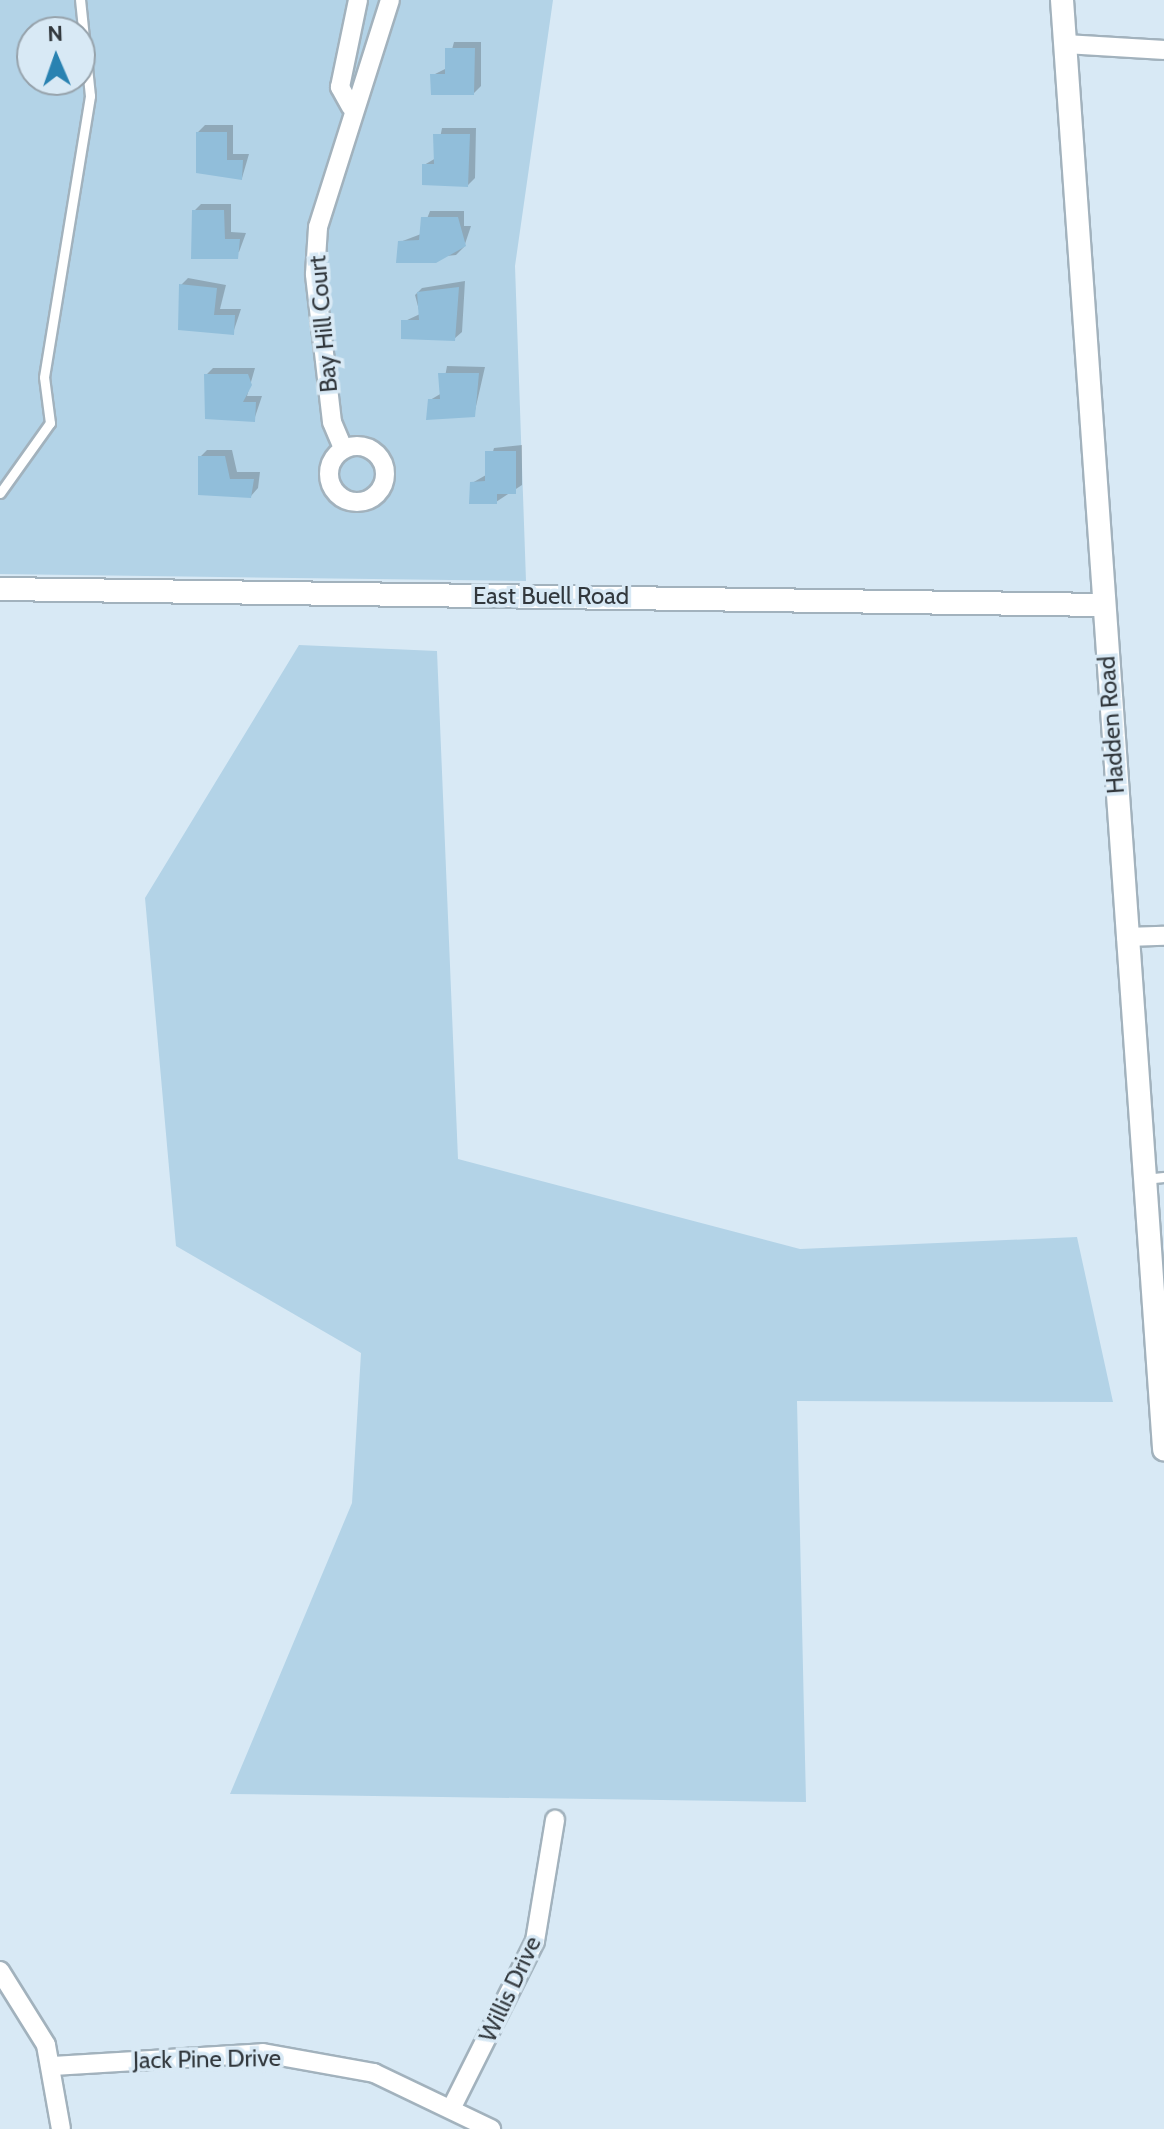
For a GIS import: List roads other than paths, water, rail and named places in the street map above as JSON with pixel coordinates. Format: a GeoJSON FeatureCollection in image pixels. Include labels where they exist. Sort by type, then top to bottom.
{"type":"FeatureCollection","features":[{"type":"Feature","properties":{"kind":"street","name":"Bay Hill Court"},"geometry":{"type":"LineString","coordinates":[[351,107],[340,87],[358,0]]}},
{"type":"Feature","properties":{"kind":"street","name":"Bay Hill Court"},"geometry":{"type":"LineString","coordinates":[[343,448],[332,422],[315,274],[318,227],[351,107],[390,0]]}},
{"type":"Feature","properties":{"kind":"street","name":"Hadden Road"},"geometry":{"type":"LineString","coordinates":[[1062,0],[1141,1179],[1164,1449]]}},
{"type":"Feature","properties":{"kind":"street"},"geometry":{"type":"LineString","coordinates":[[1066,44],[1164,50]]}},
{"type":"Feature","properties":{"kind":"street","name":"East Buell Road"},"geometry":{"type":"LineString","coordinates":[[0,589],[1102,605]]}},
{"type":"Feature","properties":{"kind":"street"},"geometry":{"type":"LineString","coordinates":[[1126,937],[1164,936]]}},
{"type":"Feature","properties":{"kind":"street","name":"Willis Drive"},"geometry":{"type":"LineString","coordinates":[[453,2105],[535,1941],[555,1820]]}},
{"type":"Feature","properties":{"kind":"street"},"geometry":{"type":"LineString","coordinates":[[0,1971],[53,2066],[61,2129]]}},
{"type":"Feature","properties":{"kind":"street","name":"Jack Pine Drive"},"geometry":{"type":"LineString","coordinates":[[53,2066],[263,2053],[374,2073],[453,2105],[491,2129]]}},
{"type":"Feature","properties":{"kind":"lane"},"geometry":{"type":"LineString","coordinates":[[0,493],[50,423],[44,377],[90,96],[80,0]]}},
{"type":"Feature","properties":{"kind":"lane"},"geometry":{"type":"LineString","coordinates":[[1141,1179],[1164,1177]]}}]}
